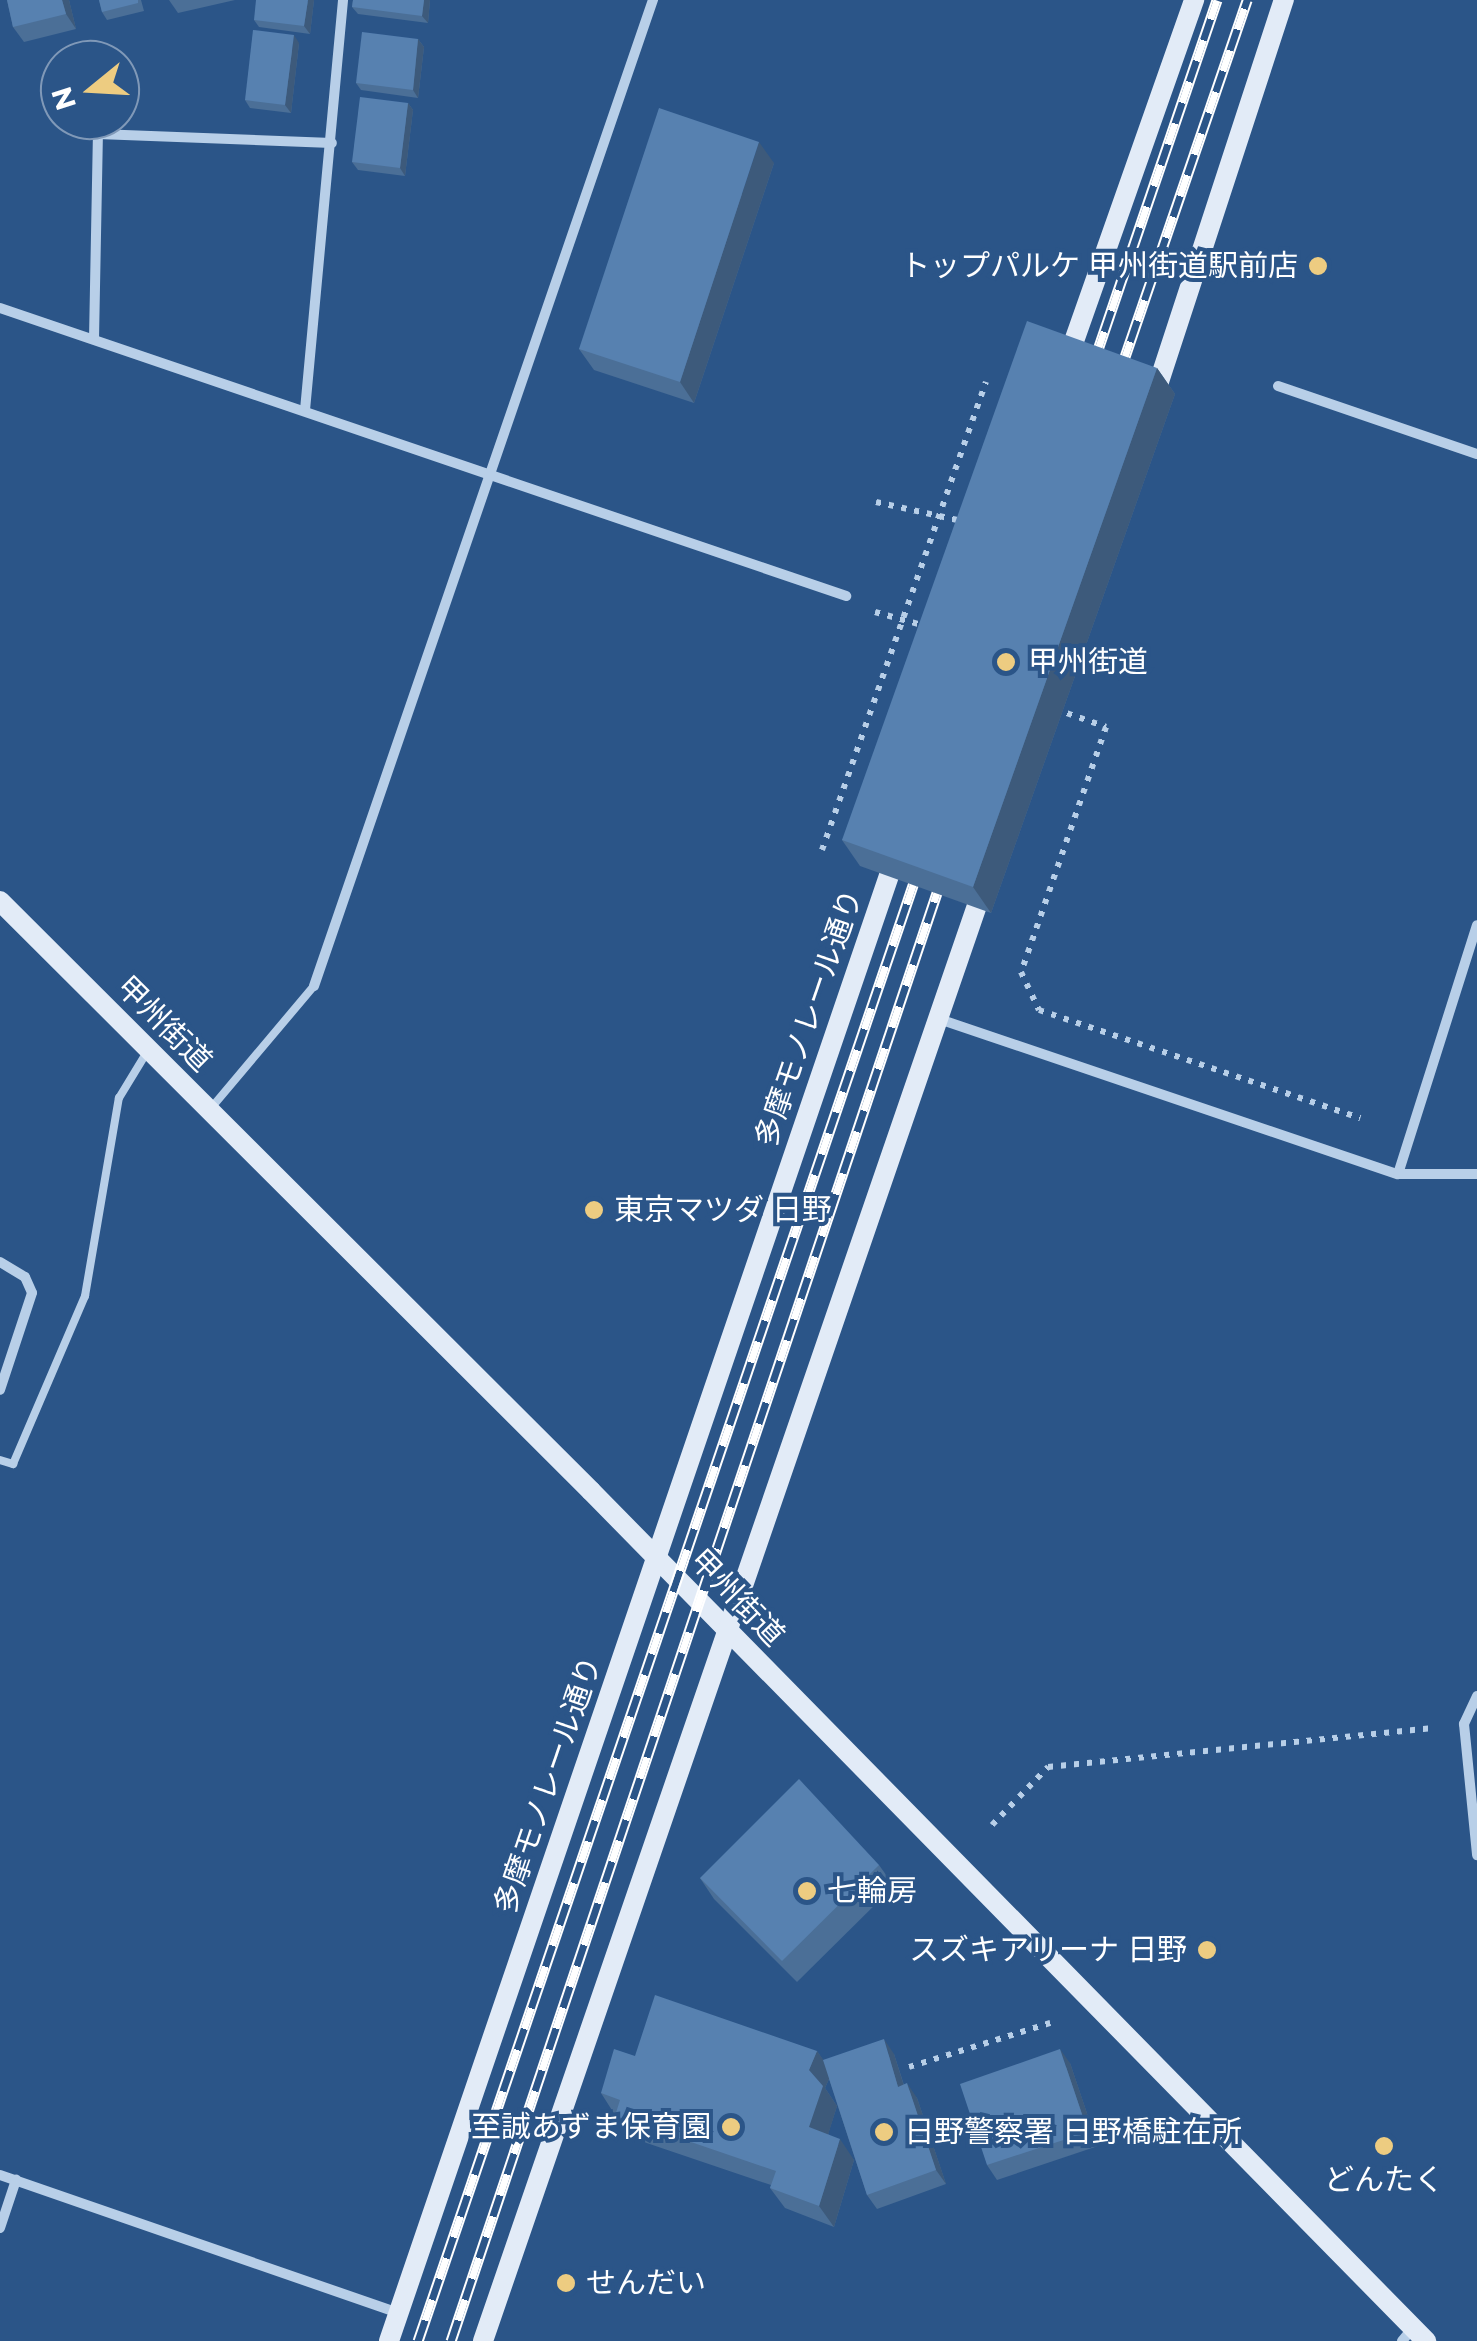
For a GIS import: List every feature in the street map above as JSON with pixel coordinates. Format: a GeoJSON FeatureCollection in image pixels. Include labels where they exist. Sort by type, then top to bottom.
{"type":"FeatureCollection","features":[{"type":"Feature","properties":{"kind":"main road"},"geometry":{"type":"LineString","coordinates":[[1059,384],[1194,0]]}},
{"type":"Feature","properties":{"kind":"main road"},"geometry":{"type":"LineString","coordinates":[[1145,422],[1284,0]]}},
{"type":"Feature","properties":{"kind":"main road","name":"多摩モノレール通り"},"geometry":{"type":"LineString","coordinates":[[388,2341],[907,823]]}},
{"type":"Feature","properties":{"kind":"main road"},"geometry":{"type":"LineString","coordinates":[[486,2340],[990,868]]}},
{"type":"Feature","properties":{"kind":"main road","name":"甲州街道"},"geometry":{"type":"LineString","coordinates":[[0,901],[657,1558],[1414,2337]]}},
{"type":"Feature","properties":{"kind":"street"},"geometry":{"type":"LineString","coordinates":[[305,410],[343,0]]}},
{"type":"Feature","properties":{"kind":"street"},"geometry":{"type":"LineString","coordinates":[[314,986],[653,0]]}},
{"type":"Feature","properties":{"kind":"street"},"geometry":{"type":"LineString","coordinates":[[94,340],[98,134],[332,143]]}},
{"type":"Feature","properties":{"kind":"street"},"geometry":{"type":"LineString","coordinates":[[0,308],[846,596]]}},
{"type":"Feature","properties":{"kind":"street"},"geometry":{"type":"LineString","coordinates":[[1278,386],[1477,454]]}},
{"type":"Feature","properties":{"kind":"street"},"geometry":{"type":"LineString","coordinates":[[1398,1174],[1477,925]]}},
{"type":"Feature","properties":{"kind":"street"},"geometry":{"type":"LineString","coordinates":[[938,1019],[1398,1174],[1477,1174]]}},
{"type":"Feature","properties":{"kind":"street"},"geometry":{"type":"LineString","coordinates":[[0,1262],[25,1277],[32,1293],[0,1390]]}},
{"type":"Feature","properties":{"kind":"street"},"geometry":{"type":"LineString","coordinates":[[1477,1696],[1464,1724],[1477,1855]]}},
{"type":"Feature","properties":{"kind":"street"},"geometry":{"type":"LineString","coordinates":[[0,2175],[398,2314]]}},
{"type":"Feature","properties":{"kind":"street"},"geometry":{"type":"LineString","coordinates":[[0,2228],[16,2180]]}},
{"type":"Feature","properties":{"kind":"lane"},"geometry":{"type":"LineString","coordinates":[[210,1111],[314,986]]}},
{"type":"Feature","properties":{"kind":"lane"},"geometry":{"type":"LineString","coordinates":[[0,1460],[13,1464],[85,1296],[119,1098],[148,1051]]}},
{"type":"Feature","properties":{"kind":"path"},"geometry":{"type":"LineString","coordinates":[[822,850],[986,382]]}},
{"type":"Feature","properties":{"kind":"path"},"geometry":{"type":"LineString","coordinates":[[876,502],[976,524]]}},
{"type":"Feature","properties":{"kind":"path"},"geometry":{"type":"LineString","coordinates":[[846,596],[878,614],[940,629]]}},
{"type":"Feature","properties":{"kind":"path"},"geometry":{"type":"LineString","coordinates":[[893,650],[909,656]]}},
{"type":"Feature","properties":{"kind":"path"},"geometry":{"type":"LineString","coordinates":[[1041,704],[1106,727],[1021,972],[1039,1010],[1360,1118]]}},
{"type":"Feature","properties":{"kind":"path"},"geometry":{"type":"LineString","coordinates":[[992,1824],[1048,1767],[1464,1724]]}},
{"type":"Feature","properties":{"kind":"path"},"geometry":{"type":"LineString","coordinates":[[909,2066],[1050,2023]]}},
{"type":"Feature","properties":{"kind":"building"},"geometry":{"type":"Polygon","coordinates":[[[7,0],[62,0],[66,14],[13,27],[7,0]]]}},
{"type":"Feature","properties":{"kind":"building"},"geometry":{"type":"Polygon","coordinates":[[[99,0],[138,0],[138,3],[102,12],[99,0]]]}},
{"type":"Feature","properties":{"kind":"building"},"geometry":{"type":"Polygon","coordinates":[[[256,0],[308,0],[304,26],[254,20],[256,0]]]}},
{"type":"Feature","properties":{"kind":"building"},"geometry":{"type":"Polygon","coordinates":[[[353,0],[424,0],[422,16],[352,7],[353,0]]]}},
{"type":"Feature","properties":{"kind":"building"},"geometry":{"type":"Polygon","coordinates":[[[253,30],[294,35],[285,105],[245,100],[253,30]]]}},
{"type":"Feature","properties":{"kind":"building"},"geometry":{"type":"Polygon","coordinates":[[[362,32],[418,39],[413,90],[356,83],[362,32]]]}},
{"type":"Feature","properties":{"kind":"building"},"geometry":{"type":"Polygon","coordinates":[[[360,97],[408,103],[400,168],[352,162],[360,97]]]}},
{"type":"Feature","properties":{"kind":"building"},"geometry":{"type":"Polygon","coordinates":[[[659,108],[759,142],[680,382],[579,349],[659,108]]]}},
{"type":"Feature","properties":{"kind":"building"},"geometry":{"type":"Polygon","coordinates":[[[1027,321],[1157,368],[973,887],[842,840],[1027,321]]]}},
{"type":"Feature","properties":{"kind":"building"},"geometry":{"type":"Polygon","coordinates":[[[799,1779],[879,1865],[782,1961],[700,1878],[799,1779]]]}},
{"type":"Feature","properties":{"kind":"building"},"geometry":{"type":"Polygon","coordinates":[[[655,1995],[817,2051],[809,2070],[823,2086],[809,2127],[840,2139],[819,2206],[770,2188],[776,2171],[615,2116],[620,2100],[601,2093],[614,2049],[635,2056],[655,1995]]]}},
{"type":"Feature","properties":{"kind":"building"},"geometry":{"type":"Polygon","coordinates":[[[884,2039],[898,2087],[907,2083],[936,2170],[867,2195],[823,2060],[884,2039]]]}},
{"type":"Feature","properties":{"kind":"building"},"geometry":{"type":"Polygon","coordinates":[[[1060,2049],[1088,2132],[987,2165],[960,2084],[1060,2049]]]}},
{"type":"Feature","properties":{"kind":"railway"},"geometry":{"type":"LineString","coordinates":[[1090,373],[1217,0]]}},
{"type":"Feature","properties":{"kind":"railway"},"geometry":{"type":"LineString","coordinates":[[1116,383],[1247,0]]}},
{"type":"Feature","properties":{"kind":"railway"},"geometry":{"type":"LineString","coordinates":[[418,2341],[922,859]]}},
{"type":"Feature","properties":{"kind":"railway"},"geometry":{"type":"LineString","coordinates":[[451,2341],[945,869]]}},
{"type":"Feature","properties":{"kind":"place","name":"トップパルケ 甲州街道駅前店"},"geometry":{"type":"Point","coordinates":[1318,266]}},
{"type":"Feature","properties":{"kind":"place","name":"甲州街道"},"geometry":{"type":"Point","coordinates":[1006,662]}},
{"type":"Feature","properties":{"kind":"place","name":"東京マツダ 日野"},"geometry":{"type":"Point","coordinates":[594,1210]}},
{"type":"Feature","properties":{"kind":"place","name":"七輪房"},"geometry":{"type":"Point","coordinates":[807,1891]}},
{"type":"Feature","properties":{"kind":"place","name":"スズキアリーナ 日野"},"geometry":{"type":"Point","coordinates":[1207,1950]}},
{"type":"Feature","properties":{"kind":"place","name":"至誠あずま保育園"},"geometry":{"type":"Point","coordinates":[731,2127]}},
{"type":"Feature","properties":{"kind":"place","name":"日野警察署 日野橋駐在所"},"geometry":{"type":"Point","coordinates":[884,2132]}},
{"type":"Feature","properties":{"kind":"place","name":"どんたく"},"geometry":{"type":"Point","coordinates":[1384,2146]}},
{"type":"Feature","properties":{"kind":"place","name":"せんだい"},"geometry":{"type":"Point","coordinates":[566,2283]}}]}
